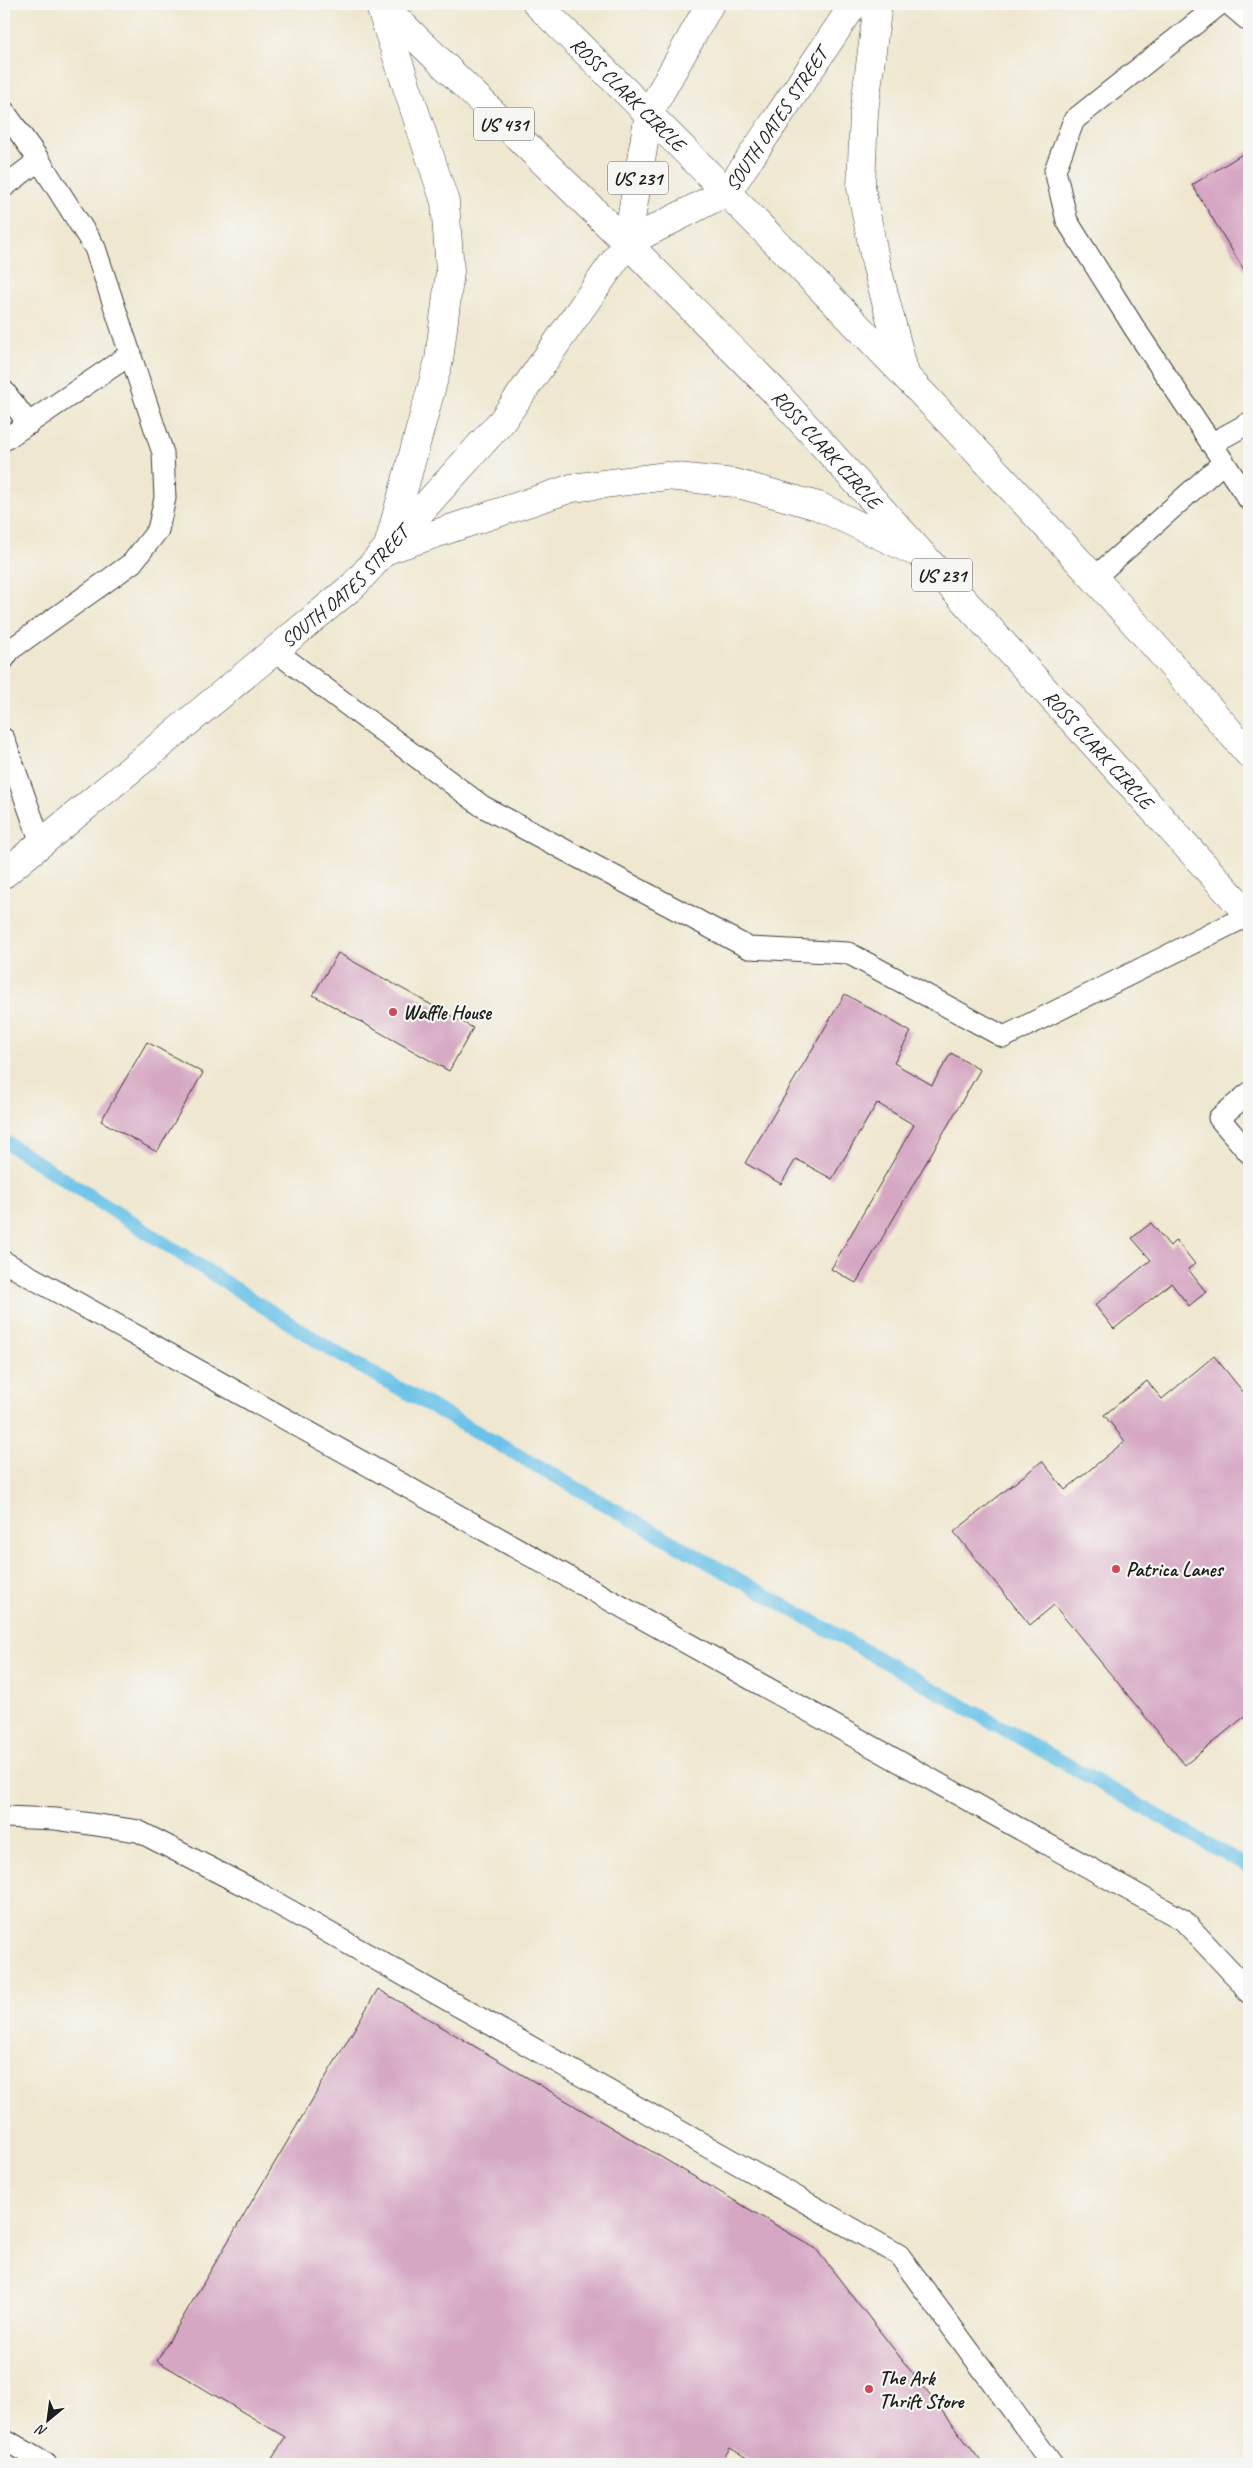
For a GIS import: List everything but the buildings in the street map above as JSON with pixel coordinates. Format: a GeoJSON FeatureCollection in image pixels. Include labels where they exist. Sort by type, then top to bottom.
{"type":"FeatureCollection","features":[{"type":"Feature","properties":{"kind":"main road","name":"ROSS CLARK CIRCLE"},"geometry":{"type":"LineString","coordinates":[[380,4],[627,243],[775,392],[1249,915]]}},
{"type":"Feature","properties":{"kind":"main road"},"geometry":{"type":"LineString","coordinates":[[380,4],[445,202],[450,271],[439,360],[387,550]]}},
{"type":"Feature","properties":{"kind":"main road","name":"ROSS CLARK CIRCLE"},"geometry":{"type":"LineString","coordinates":[[537,4],[728,191],[905,376],[1094,578],[1249,754]]}},
{"type":"Feature","properties":{"kind":"main road","name":"SOUTH OATES STREET"},"geometry":{"type":"LineString","coordinates":[[4,874],[354,585],[502,421],[627,243],[649,114],[710,4]]}},
{"type":"Feature","properties":{"kind":"main road","name":"SOUTH OATES STREET"},"geometry":{"type":"LineString","coordinates":[[627,243],[728,191],[854,4]]}},
{"type":"Feature","properties":{"kind":"main road","name":"US 231"},"geometry":{"type":"LineString","coordinates":[[878,4],[864,112],[861,188],[876,264],[905,376]]}},
{"type":"Feature","properties":{"kind":"main road"},"geometry":{"type":"LineString","coordinates":[[387,550],[572,488],[667,476],[735,483],[818,506],[926,558]]}},
{"type":"Feature","properties":{"kind":"lane"},"geometry":{"type":"LineString","coordinates":[[1220,4],[1074,120],[1055,170],[1066,221],[1249,500]]}},
{"type":"Feature","properties":{"kind":"lane"},"geometry":{"type":"LineString","coordinates":[[1229,4],[1249,21]]}},
{"type":"Feature","properties":{"kind":"lane"},"geometry":{"type":"LineString","coordinates":[[4,111],[39,160],[95,248],[163,452],[164,498],[158,530],[132,563],[10,650],[4,659]]}},
{"type":"Feature","properties":{"kind":"lane"},"geometry":{"type":"LineString","coordinates":[[4,186],[39,160]]}},
{"type":"Feature","properties":{"kind":"lane"},"geometry":{"type":"LineString","coordinates":[[4,440],[131,354]]}},
{"type":"Feature","properties":{"kind":"lane"},"geometry":{"type":"LineString","coordinates":[[4,391],[29,424]]}},
{"type":"Feature","properties":{"kind":"lane"},"geometry":{"type":"LineString","coordinates":[[1211,444],[1249,423]]}},
{"type":"Feature","properties":{"kind":"lane"},"geometry":{"type":"LineString","coordinates":[[1094,578],[1224,462]]}},
{"type":"Feature","properties":{"kind":"lane"},"geometry":{"type":"LineString","coordinates":[[274,650],[482,806],[749,948],[848,953],[1004,1037],[1249,915]]}},
{"type":"Feature","properties":{"kind":"lane"},"geometry":{"type":"LineString","coordinates":[[4,739],[41,843]]}},
{"type":"Feature","properties":{"kind":"lane"},"geometry":{"type":"LineString","coordinates":[[1249,1093],[1219,1118],[1249,1153]]}},
{"type":"Feature","properties":{"kind":"lane"},"geometry":{"type":"LineString","coordinates":[[4,1262],[1183,1920],[1241,1982],[1249,1994]]}},
{"type":"Feature","properties":{"kind":"lane"},"geometry":{"type":"LineString","coordinates":[[4,1818],[56,1819],[138,1831],[255,1891],[898,2255],[1052,2464]]}},
{"type":"Feature","properties":{"kind":"lane"},"geometry":{"type":"LineString","coordinates":[[4,2438],[46,2464]]}},
{"type":"Feature","properties":{"kind":"waterway"},"geometry":{"type":"LineString","coordinates":[[4,1141],[333,1351],[1249,1867]]}},
{"type":"Feature","properties":{"kind":"place","name":"Waffle House"},"geometry":{"type":"Point","coordinates":[393,1012]}},
{"type":"Feature","properties":{"kind":"place","name":"Patrica Lanes"},"geometry":{"type":"Point","coordinates":[1116,1569]}},
{"type":"Feature","properties":{"kind":"place","name":"The Ark Thrift Store"},"geometry":{"type":"Point","coordinates":[869,2389]}}]}
